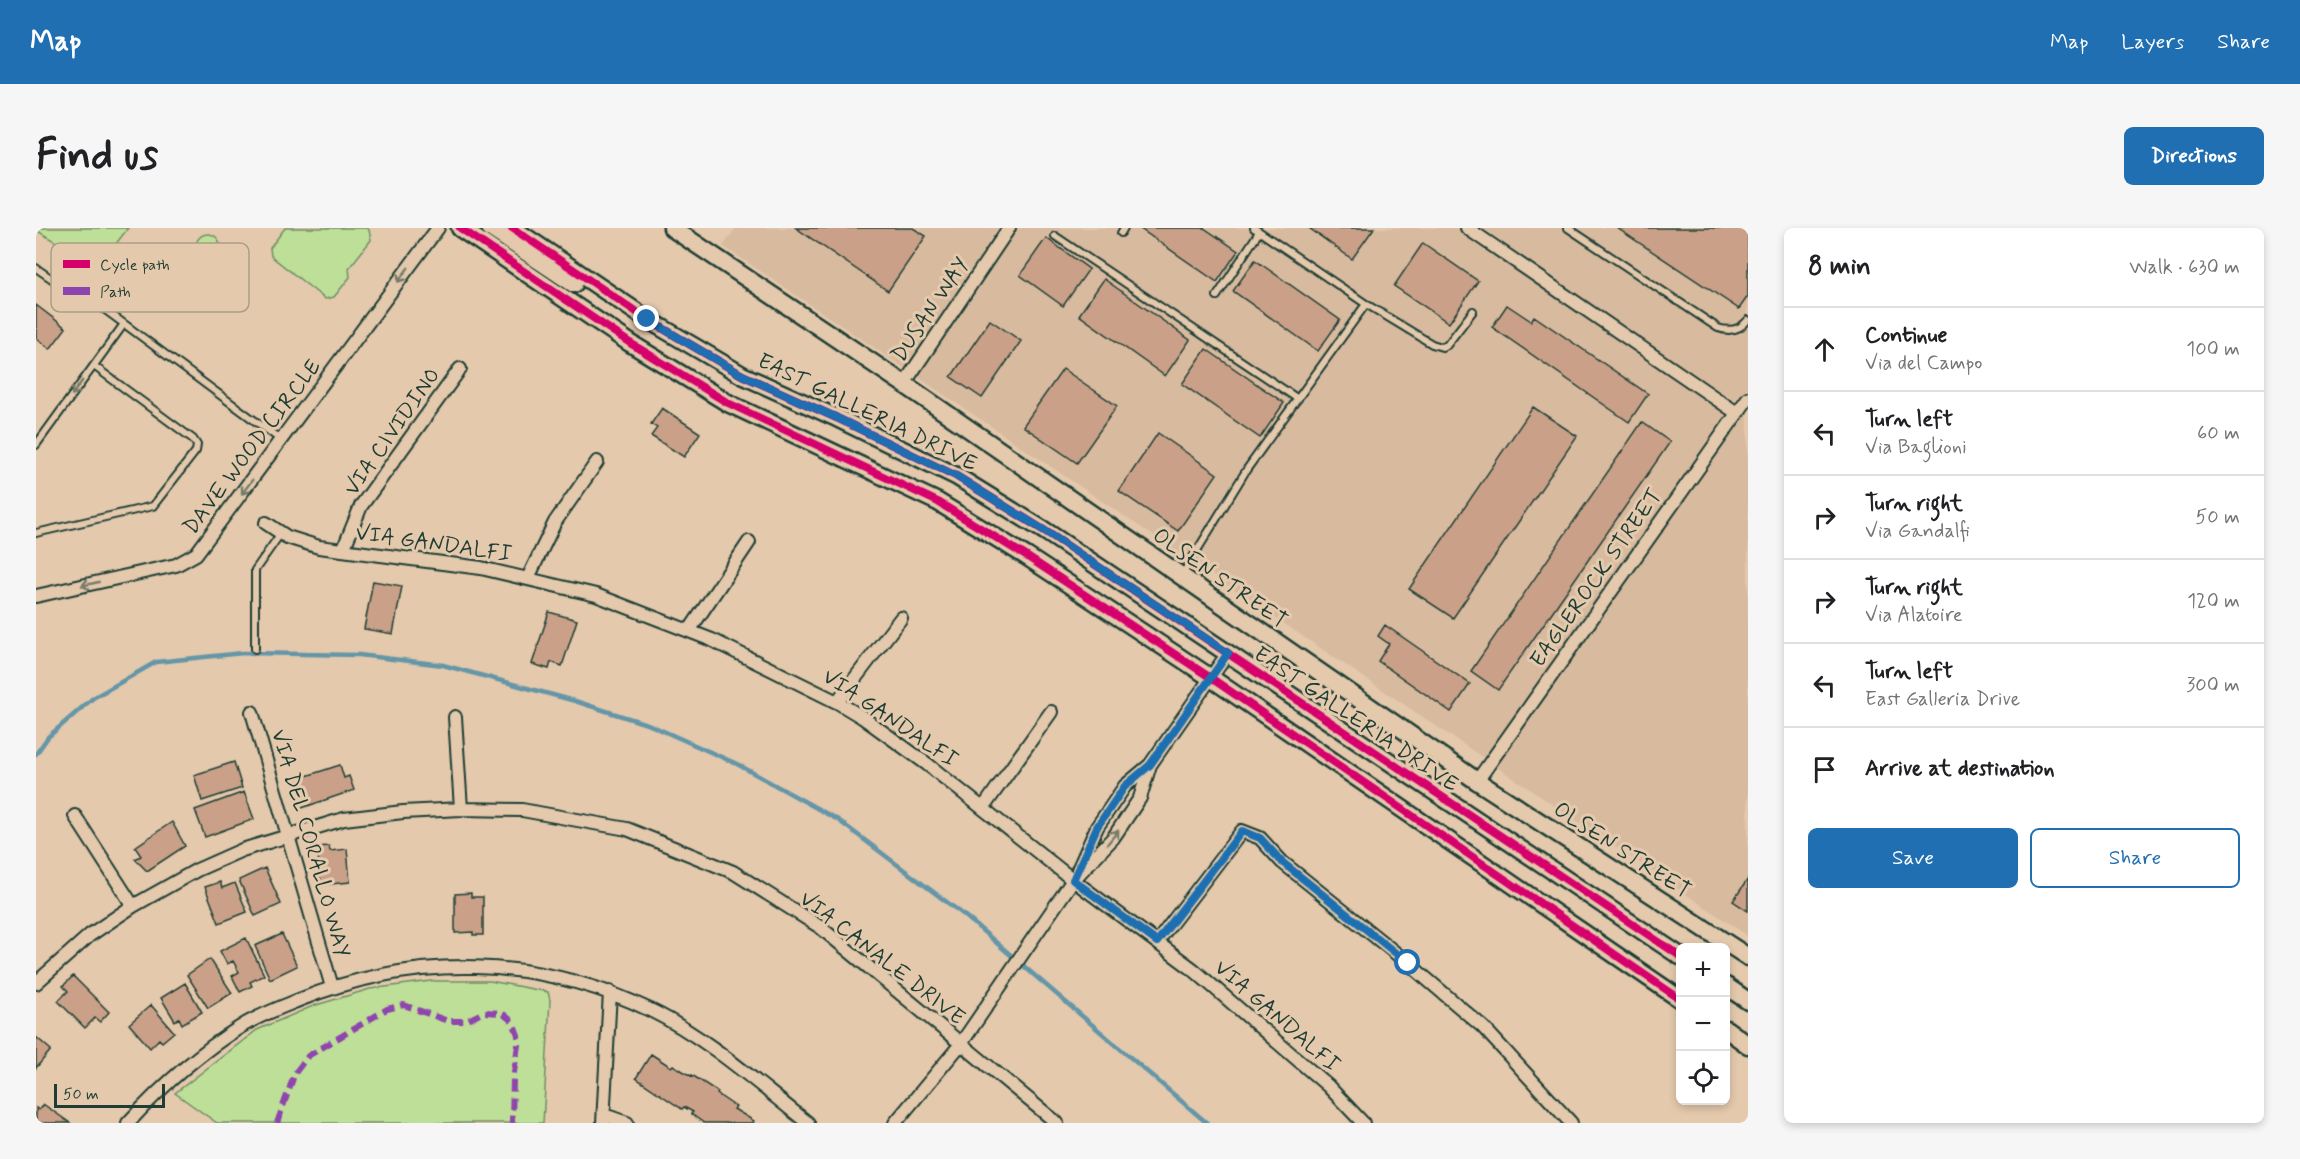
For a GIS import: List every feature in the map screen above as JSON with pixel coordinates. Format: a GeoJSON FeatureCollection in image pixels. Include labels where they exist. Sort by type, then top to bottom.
{"type":"FeatureCollection","features":[{"type":"Feature","properties":{"kind":"main road"},"geometry":{"type":"LineString","coordinates":[[460,228],[630,343],[728,403],[938,502],[1026,556],[1211,678],[1677,997]]}},
{"type":"Feature","properties":{"kind":"main road"},"geometry":{"type":"LineString","coordinates":[[490,228],[591,295],[614,298]]}},
{"type":"Feature","properties":{"kind":"main road","name":"EAST GALLERIA DRIVE"},"geometry":{"type":"LineString","coordinates":[[512,228],[614,298],[742,375],[956,476],[1045,531],[1676,953]]}},
{"type":"Feature","properties":{"kind":"main road","name":"OLSEN STREET"},"geometry":{"type":"LineString","coordinates":[[672,228],[904,384],[1477,781],[1748,957]]}},
{"type":"Feature","properties":{"kind":"main road"},"geometry":{"type":"LineString","coordinates":[[1730,989],[1748,1001]]}},
{"type":"Feature","properties":{"kind":"main road"},"geometry":{"type":"LineString","coordinates":[[1730,1032],[1748,1045]]}},
{"type":"Feature","properties":{"kind":"street","name":"DAVE WOOD CIRCLE"},"geometry":{"type":"LineString","coordinates":[[36,596],[176,565],[196,554],[438,228]]}},
{"type":"Feature","properties":{"kind":"street","name":"DUSAN WAY"},"geometry":{"type":"LineString","coordinates":[[904,384],[1009,228]]}},
{"type":"Feature","properties":{"kind":"street"},"geometry":{"type":"LineString","coordinates":[[1467,228],[1737,413]]}},
{"type":"Feature","properties":{"kind":"street","name":"VIA CIVIDINO"},"geometry":{"type":"LineString","coordinates":[[343,550],[361,506],[460,369]]}},
{"type":"Feature","properties":{"kind":"street","name":"EAGLEROCK STREET"},"geometry":{"type":"LineString","coordinates":[[1477,781],[1748,398]]}},
{"type":"Feature","properties":{"kind":"street"},"geometry":{"type":"LineString","coordinates":[[528,578],[555,522],[597,462]]}},
{"type":"Feature","properties":{"kind":"street","name":"VIA GANDALFI"},"geometry":{"type":"LineString","coordinates":[[266,523],[287,537],[319,547],[481,568],[596,595],[689,631],[771,668],[837,702],[909,751],[1073,880],[1194,970],[1319,1078],[1363,1123]]}},
{"type":"Feature","properties":{"kind":"street"},"geometry":{"type":"LineString","coordinates":[[689,631],[749,542]]}},
{"type":"Feature","properties":{"kind":"street"},"geometry":{"type":"LineString","coordinates":[[837,702],[901,618]]}},
{"type":"Feature","properties":{"kind":"street"},"geometry":{"type":"LineString","coordinates":[[1073,880],[1097,827],[1125,786],[1150,765],[1228,653]]}},
{"type":"Feature","properties":{"kind":"street","name":"VIA DEL CORALLO WAY"},"geometry":{"type":"LineString","coordinates":[[252,711],[332,987]]}},
{"type":"Feature","properties":{"kind":"street"},"geometry":{"type":"LineString","coordinates":[[982,808],[1051,712]]}},
{"type":"Feature","properties":{"kind":"street"},"geometry":{"type":"LineString","coordinates":[[454,717],[461,809]]}},
{"type":"Feature","properties":{"kind":"street"},"geometry":{"type":"LineString","coordinates":[[896,1123],[960,1045],[1073,880],[1113,838],[1140,798],[1150,765]]}},
{"type":"Feature","properties":{"kind":"street","name":"VIA CANALE DRIVE"},"geometry":{"type":"LineString","coordinates":[[36,983],[90,935],[133,906],[196,870],[242,850],[344,819],[403,812],[461,809],[522,810],[627,829],[733,872],[820,927],[1057,1123]]}},
{"type":"Feature","properties":{"kind":"street"},"geometry":{"type":"LineString","coordinates":[[75,816],[133,906]]}},
{"type":"Feature","properties":{"kind":"street"},"geometry":{"type":"LineString","coordinates":[[1157,942],[1242,831],[1260,838],[1282,862],[1408,963],[1483,1027],[1571,1123]]}},
{"type":"Feature","properties":{"kind":"street"},"geometry":{"type":"LineString","coordinates":[[128,1123],[176,1076],[240,1027],[266,1013],[332,987],[388,973],[471,966],[508,968],[545,975],[610,992],[651,1011],[700,1039],[808,1123]]}},
{"type":"Feature","properties":{"kind":"street"},"geometry":{"type":"LineString","coordinates":[[610,992],[603,1119],[627,1123]]}},
{"type":"Feature","properties":{"kind":"lane"},"geometry":{"type":"LineString","coordinates":[[1568,228],[1718,328],[1732,330],[1748,320]]}},
{"type":"Feature","properties":{"kind":"lane"},"geometry":{"type":"LineString","coordinates":[[1217,297],[1256,230],[1366,304],[1432,344],[1442,347],[1447,345],[1473,310]]}},
{"type":"Feature","properties":{"kind":"lane"},"geometry":{"type":"LineString","coordinates":[[1055,236],[1298,399]]}},
{"type":"Feature","properties":{"kind":"lane"},"geometry":{"type":"LineString","coordinates":[[36,268],[51,279]]}},
{"type":"Feature","properties":{"kind":"lane"},"geometry":{"type":"LineString","coordinates":[[1181,578],[1247,469],[1366,304]]}},
{"type":"Feature","properties":{"kind":"lane"},"geometry":{"type":"LineString","coordinates":[[108,312],[282,440]]}},
{"type":"Feature","properties":{"kind":"lane"},"geometry":{"type":"LineString","coordinates":[[36,445],[124,324]]}},
{"type":"Feature","properties":{"kind":"lane"},"geometry":{"type":"LineString","coordinates":[[36,533],[153,506],[196,451],[197,445],[193,439],[93,366]]}},
{"type":"Feature","properties":{"kind":"lane"},"geometry":{"type":"LineString","coordinates":[[255,649],[255,570],[281,533]]}},
{"type":"Feature","properties":{"kind":"shaded area"},"geometry":{"type":"Polygon","coordinates":[[[736,228],[1748,228],[1748,936],[723,246],[736,228]]]}},
{"type":"Feature","properties":{"kind":"green space"},"geometry":{"type":"Polygon","coordinates":[[[36,228],[128,228],[117,243],[58,243],[36,228]]]}},
{"type":"Feature","properties":{"kind":"green space"},"geometry":{"type":"Polygon","coordinates":[[[285,228],[366,228],[369,230],[371,240],[349,268],[350,277],[334,297],[325,299],[271,256],[270,248],[285,228]]]}},
{"type":"Feature","properties":{"kind":"green space"},"geometry":{"type":"Polygon","coordinates":[[[203,234],[213,234],[220,243],[196,243],[203,234]]]}},
{"type":"Feature","properties":{"kind":"green space"},"geometry":{"type":"Polygon","coordinates":[[[431,981],[490,981],[548,992],[550,1000],[543,1123],[217,1123],[175,1093],[257,1030],[313,1006],[370,989],[431,981]]]}},
{"type":"Feature","properties":{"kind":"building"},"geometry":{"type":"Polygon","coordinates":[[[796,228],[913,228],[926,236],[888,291],[796,228]]]}},
{"type":"Feature","properties":{"kind":"building"},"geometry":{"type":"Polygon","coordinates":[[[1139,228],[1204,228],[1238,251],[1217,282],[1139,228]]]}},
{"type":"Feature","properties":{"kind":"building"},"geometry":{"type":"Polygon","coordinates":[[[1309,228],[1374,228],[1352,259],[1309,228]]]}},
{"type":"Feature","properties":{"kind":"building"},"geometry":{"type":"Polygon","coordinates":[[[1617,228],[1748,228],[1748,296],[1739,309],[1617,228]]]}},
{"type":"Feature","properties":{"kind":"building"},"geometry":{"type":"Polygon","coordinates":[[[1046,238],[1089,269],[1063,306],[1020,275],[1046,238]]]}},
{"type":"Feature","properties":{"kind":"building"},"geometry":{"type":"Polygon","coordinates":[[[1423,243],[1478,281],[1449,323],[1394,286],[1423,243]]]}},
{"type":"Feature","properties":{"kind":"building"},"geometry":{"type":"Polygon","coordinates":[[[1255,260],[1340,320],[1318,351],[1233,291],[1255,260]]]}},
{"type":"Feature","properties":{"kind":"building"},"geometry":{"type":"Polygon","coordinates":[[[1104,279],[1190,340],[1165,376],[1079,315],[1104,279]]]}},
{"type":"Feature","properties":{"kind":"building"},"geometry":{"type":"Polygon","coordinates":[[[36,305],[66,328],[50,349],[36,338],[36,305]]]}},
{"type":"Feature","properties":{"kind":"building"},"geometry":{"type":"Polygon","coordinates":[[[1507,305],[1531,321],[1534,316],[1648,394],[1629,422],[1492,327],[1507,305]]]}},
{"type":"Feature","properties":{"kind":"building"},"geometry":{"type":"Polygon","coordinates":[[[990,320],[1021,341],[982,398],[951,377],[990,320]]]}},
{"type":"Feature","properties":{"kind":"building"},"geometry":{"type":"Polygon","coordinates":[[[1206,349],[1284,403],[1260,438],[1182,384],[1206,349]]]}},
{"type":"Feature","properties":{"kind":"building"},"geometry":{"type":"Polygon","coordinates":[[[1063,369],[1117,406],[1077,463],[1023,426],[1063,369]]]}},
{"type":"Feature","properties":{"kind":"building"},"geometry":{"type":"Polygon","coordinates":[[[1533,407],[1577,436],[1453,618],[1409,589],[1533,407]]]}},
{"type":"Feature","properties":{"kind":"building"},"geometry":{"type":"Polygon","coordinates":[[[662,408],[700,433],[684,457],[651,436],[657,428],[651,424],[662,408]]]}},
{"type":"Feature","properties":{"kind":"building"},"geometry":{"type":"Polygon","coordinates":[[[1642,422],[1670,442],[1498,690],[1471,671],[1642,422]]]}},
{"type":"Feature","properties":{"kind":"building"},"geometry":{"type":"Polygon","coordinates":[[[1158,433],[1217,474],[1178,531],[1119,491],[1158,433]]]}},
{"type":"Feature","properties":{"kind":"building"},"geometry":{"type":"Polygon","coordinates":[[[373,581],[402,586],[393,634],[364,629],[373,581]]]}},
{"type":"Feature","properties":{"kind":"building"},"geometry":{"type":"Polygon","coordinates":[[[549,612],[577,620],[562,666],[551,662],[549,669],[532,664],[549,612]]]}},
{"type":"Feature","properties":{"kind":"building"},"geometry":{"type":"Polygon","coordinates":[[[1385,625],[1470,684],[1451,712],[1378,661],[1389,644],[1378,636],[1385,625]]]}},
{"type":"Feature","properties":{"kind":"building"},"geometry":{"type":"Polygon","coordinates":[[[234,762],[242,788],[202,801],[194,775],[234,762]]]}},
{"type":"Feature","properties":{"kind":"building"},"geometry":{"type":"Polygon","coordinates":[[[340,765],[344,778],[349,776],[354,790],[299,809],[295,794],[301,792],[297,779],[340,765]]]}},
{"type":"Feature","properties":{"kind":"building"},"geometry":{"type":"Polygon","coordinates":[[[244,792],[254,819],[205,837],[195,810],[244,792]]]}},
{"type":"Feature","properties":{"kind":"building"},"geometry":{"type":"Polygon","coordinates":[[[172,822],[185,846],[147,871],[135,859],[141,856],[135,847],[172,822]]]}},
{"type":"Feature","properties":{"kind":"building"},"geometry":{"type":"Polygon","coordinates":[[[329,846],[330,851],[347,849],[350,882],[321,885],[317,847],[329,846]]]}},
{"type":"Feature","properties":{"kind":"building"},"geometry":{"type":"Polygon","coordinates":[[[265,868],[281,904],[255,916],[239,880],[265,868]]]}},
{"type":"Feature","properties":{"kind":"building"},"geometry":{"type":"Polygon","coordinates":[[[1748,879],[1748,911],[1733,901],[1748,879]]]}},
{"type":"Feature","properties":{"kind":"building"},"geometry":{"type":"Polygon","coordinates":[[[220,882],[222,888],[235,883],[247,912],[219,923],[205,887],[220,882]]]}},
{"type":"Feature","properties":{"kind":"building"},"geometry":{"type":"Polygon","coordinates":[[[471,893],[471,897],[483,897],[483,935],[473,935],[473,932],[455,933],[455,894],[471,893]]]}},
{"type":"Feature","properties":{"kind":"building"},"geometry":{"type":"Polygon","coordinates":[[[282,934],[297,966],[270,979],[255,946],[282,934]]]}},
{"type":"Feature","properties":{"kind":"building"},"geometry":{"type":"Polygon","coordinates":[[[246,938],[264,975],[250,982],[252,986],[240,992],[232,976],[239,972],[233,961],[227,964],[220,951],[246,938]]]}},
{"type":"Feature","properties":{"kind":"building"},"geometry":{"type":"Polygon","coordinates":[[[210,959],[232,993],[208,1008],[187,975],[210,959]]]}},
{"type":"Feature","properties":{"kind":"building"},"geometry":{"type":"Polygon","coordinates":[[[73,976],[109,1012],[100,1022],[95,1018],[85,1028],[58,1001],[68,991],[63,986],[73,976]]]}},
{"type":"Feature","properties":{"kind":"building"},"geometry":{"type":"Polygon","coordinates":[[[185,983],[202,1012],[182,1024],[179,1018],[175,1021],[161,998],[185,983]]]}},
{"type":"Feature","properties":{"kind":"building"},"geometry":{"type":"Polygon","coordinates":[[[151,1005],[174,1032],[162,1042],[159,1039],[150,1048],[129,1024],[151,1005]]]}},
{"type":"Feature","properties":{"kind":"building"},"geometry":{"type":"Polygon","coordinates":[[[36,1037],[51,1050],[36,1068],[36,1037]]]}},
{"type":"Feature","properties":{"kind":"building"},"geometry":{"type":"Polygon","coordinates":[[[651,1054],[671,1067],[673,1065],[692,1075],[718,1092],[717,1094],[736,1107],[734,1109],[754,1121],[753,1123],[704,1123],[691,1114],[693,1112],[684,1107],[682,1109],[636,1078],[651,1054]]]}},
{"type":"Feature","properties":{"kind":"building"},"geometry":{"type":"Polygon","coordinates":[[[43,1104],[70,1123],[36,1123],[36,1108],[39,1110],[43,1104]]]}},
{"type":"Feature","properties":{"kind":"waterway"},"geometry":{"type":"LineString","coordinates":[[36,754],[48,737],[93,698],[156,662],[243,653],[359,655],[443,665],[575,701],[650,725],[737,764],[838,820],[964,915],[1207,1123]]}},
{"type":"Feature","properties":{"kind":"marked path"},"geometry":{"type":"LineString","coordinates":[[277,1123],[295,1073],[308,1056],[387,1009],[404,1005],[448,1021],[466,1021],[484,1012],[502,1013],[513,1022],[518,1035],[518,1045],[513,1079],[512,1123]]}},
{"type":"Feature","properties":{"kind":"cycle path"},"geometry":{"type":"LineString","coordinates":[[460,228],[630,343],[728,403],[938,502],[1026,556],[1211,678],[1677,997]]}},
{"type":"Feature","properties":{"kind":"cycle path"},"geometry":{"type":"LineString","coordinates":[[512,228],[647,319],[742,375],[956,476],[1045,531],[1676,953]]}},
{"type":"Feature","properties":{"kind":"route"},"geometry":{"type":"LineString","coordinates":[[647,319],[742,375],[956,476],[1045,531],[1228,653],[1150,765],[1125,786],[1097,827],[1073,880],[1157,942],[1242,831],[1260,838],[1282,862],[1408,963]]}}]}
